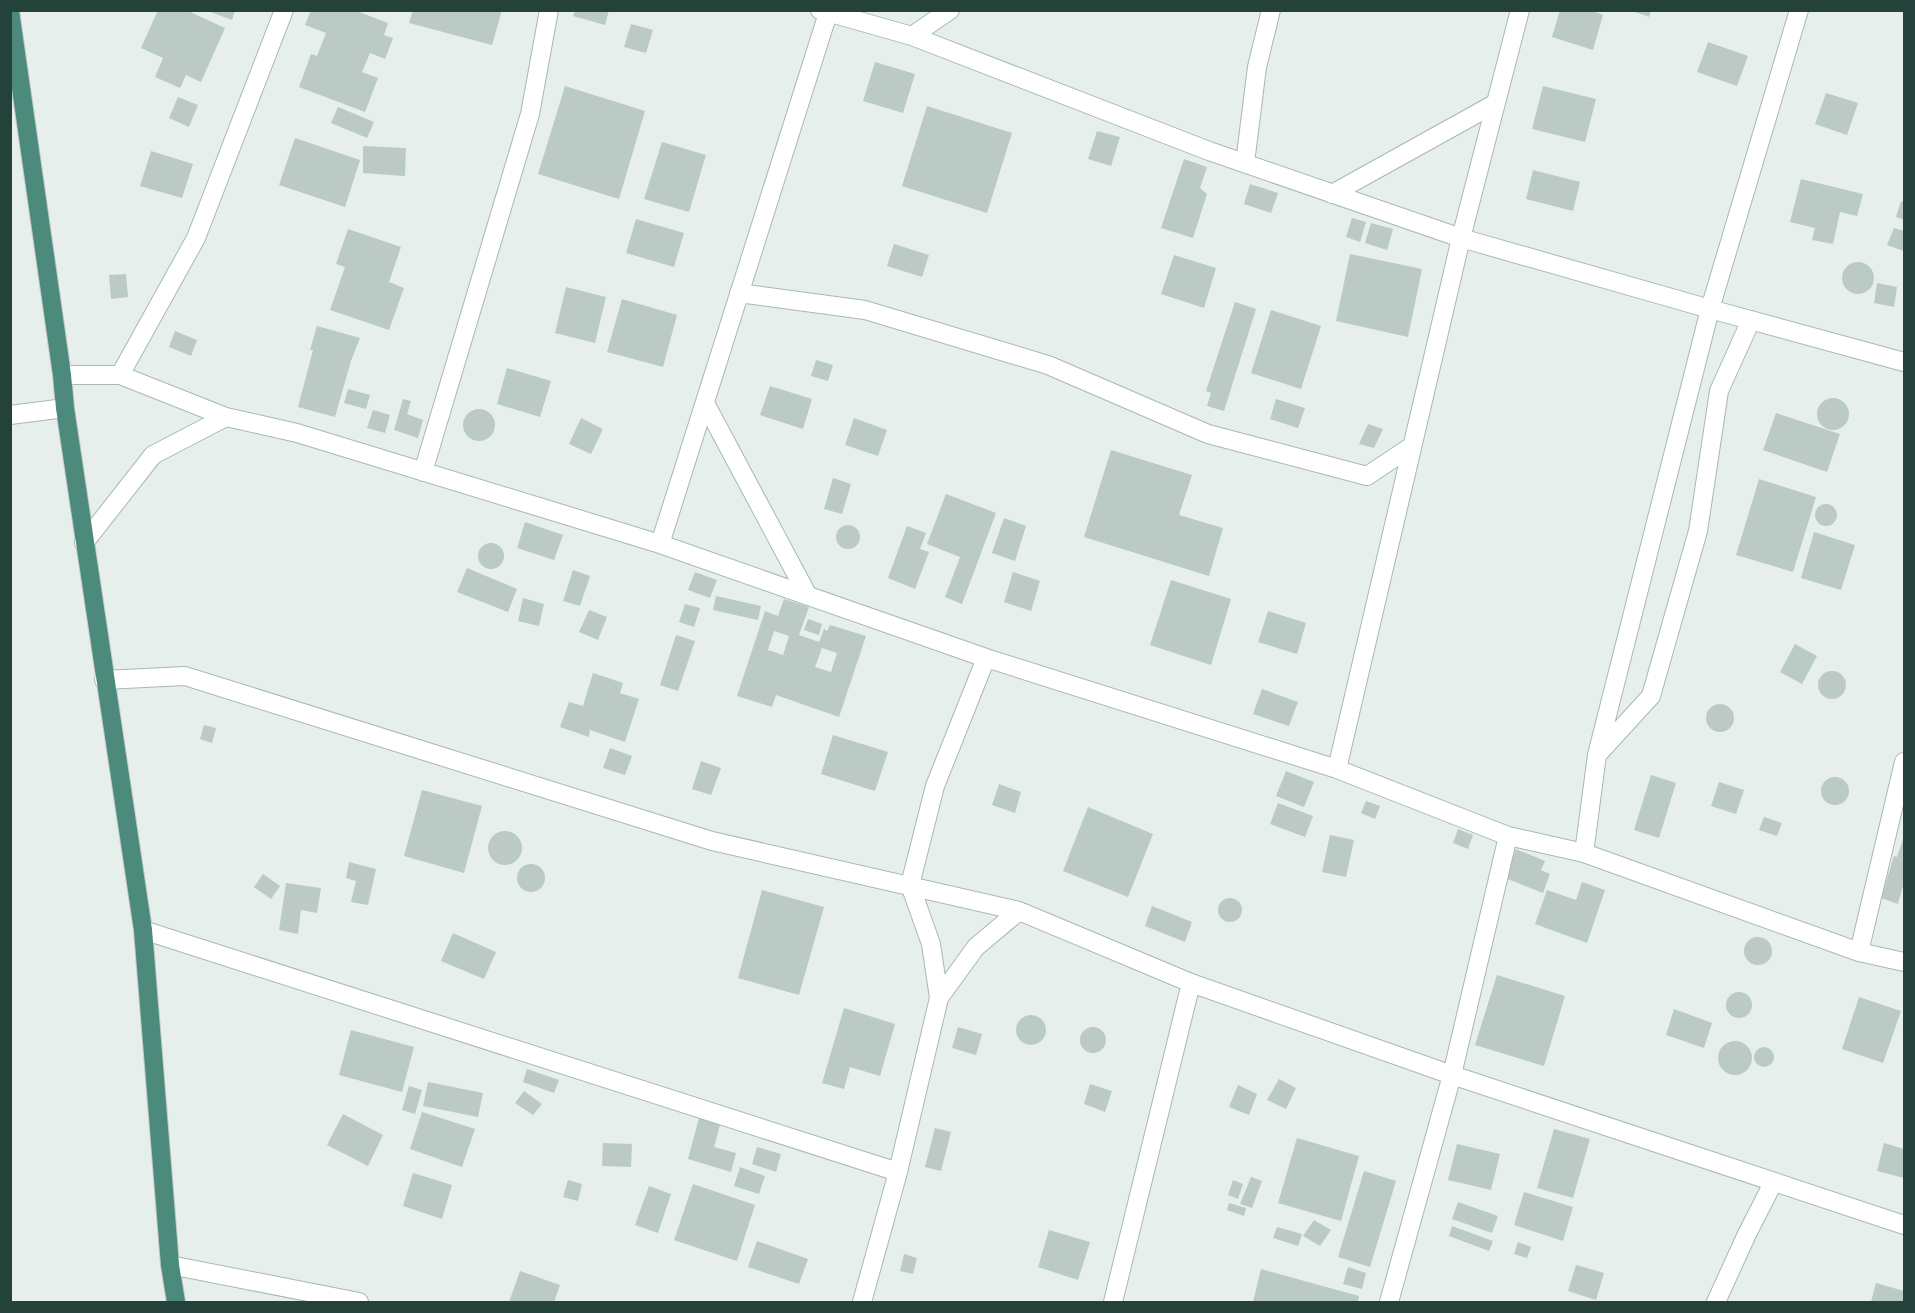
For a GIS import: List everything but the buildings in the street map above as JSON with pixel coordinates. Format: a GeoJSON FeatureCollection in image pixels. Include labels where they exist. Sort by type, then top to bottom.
{"type":"FeatureCollection","features":[{"type":"Feature","properties":{"kind":"highway"},"geometry":{"type":"LineString","coordinates":[[10,11],[84,543],[143,930],[170,1265],[176,1302]]}},
{"type":"Feature","properties":{"kind":"street"},"geometry":{"type":"LineString","coordinates":[[120,375],[196,238],[284,10]]}},
{"type":"Feature","properties":{"kind":"street"},"geometry":{"type":"LineString","coordinates":[[423,472],[530,114],[549,10]]}},
{"type":"Feature","properties":{"kind":"street"},"geometry":{"type":"LineString","coordinates":[[912,36],[950,10]]}},
{"type":"Feature","properties":{"kind":"street"},"geometry":{"type":"LineString","coordinates":[[1245,163],[1257,67],[1271,10]]}},
{"type":"Feature","properties":{"kind":"street"},"geometry":{"type":"LineString","coordinates":[[1337,769],[1461,238],[1520,10]]}},
{"type":"Feature","properties":{"kind":"street"},"geometry":{"type":"LineString","coordinates":[[1584,853],[1597,755],[1710,309],[1799,10]]}},
{"type":"Feature","properties":{"kind":"street"},"geometry":{"type":"LineString","coordinates":[[660,544],[826,11],[912,36],[1245,163],[1461,238],[1905,362]]}},
{"type":"Feature","properties":{"kind":"street"},"geometry":{"type":"LineString","coordinates":[[1332,194],[1496,103]]}},
{"type":"Feature","properties":{"kind":"street"},"geometry":{"type":"LineString","coordinates":[[739,293],[865,310],[1048,365],[1208,434],[1367,476],[1412,446]]}},
{"type":"Feature","properties":{"kind":"street"},"geometry":{"type":"LineString","coordinates":[[1597,755],[1651,696],[1698,531],[1719,392],[1751,320]]}},
{"type":"Feature","properties":{"kind":"street"},"geometry":{"type":"LineString","coordinates":[[62,375],[120,375],[226,417],[297,433],[660,544],[986,658],[1337,769],[1508,836],[1584,853],[1859,952],[1905,962]]}},
{"type":"Feature","properties":{"kind":"street"},"geometry":{"type":"LineString","coordinates":[[705,403],[808,596]]}},
{"type":"Feature","properties":{"kind":"street"},"geometry":{"type":"LineString","coordinates":[[10,415],[65,408]]}},
{"type":"Feature","properties":{"kind":"street"},"geometry":{"type":"LineString","coordinates":[[84,543],[153,455],[226,417]]}},
{"type":"Feature","properties":{"kind":"street"},"geometry":{"type":"LineString","coordinates":[[862,1302],[898,1172],[939,998],[931,944],[910,885],[935,786],[986,658]]}},
{"type":"Feature","properties":{"kind":"street"},"geometry":{"type":"LineString","coordinates":[[104,680],[185,676],[712,841],[1019,911],[1191,983],[1452,1076],[1905,1225]]}},
{"type":"Feature","properties":{"kind":"street"},"geometry":{"type":"LineString","coordinates":[[1859,952],[1905,762]]}},
{"type":"Feature","properties":{"kind":"street"},"geometry":{"type":"LineString","coordinates":[[1389,1302],[1452,1076],[1508,836]]}},
{"type":"Feature","properties":{"kind":"street"},"geometry":{"type":"LineString","coordinates":[[939,998],[976,947],[1019,911]]}},
{"type":"Feature","properties":{"kind":"street"},"geometry":{"type":"LineString","coordinates":[[143,930],[898,1172]]}},
{"type":"Feature","properties":{"kind":"street"},"geometry":{"type":"LineString","coordinates":[[1113,1302],[1191,983]]}},
{"type":"Feature","properties":{"kind":"street"},"geometry":{"type":"LineString","coordinates":[[1716,1302],[1773,1182]]}},
{"type":"Feature","properties":{"kind":"street"},"geometry":{"type":"LineString","coordinates":[[170,1265],[359,1302]]}}]}
